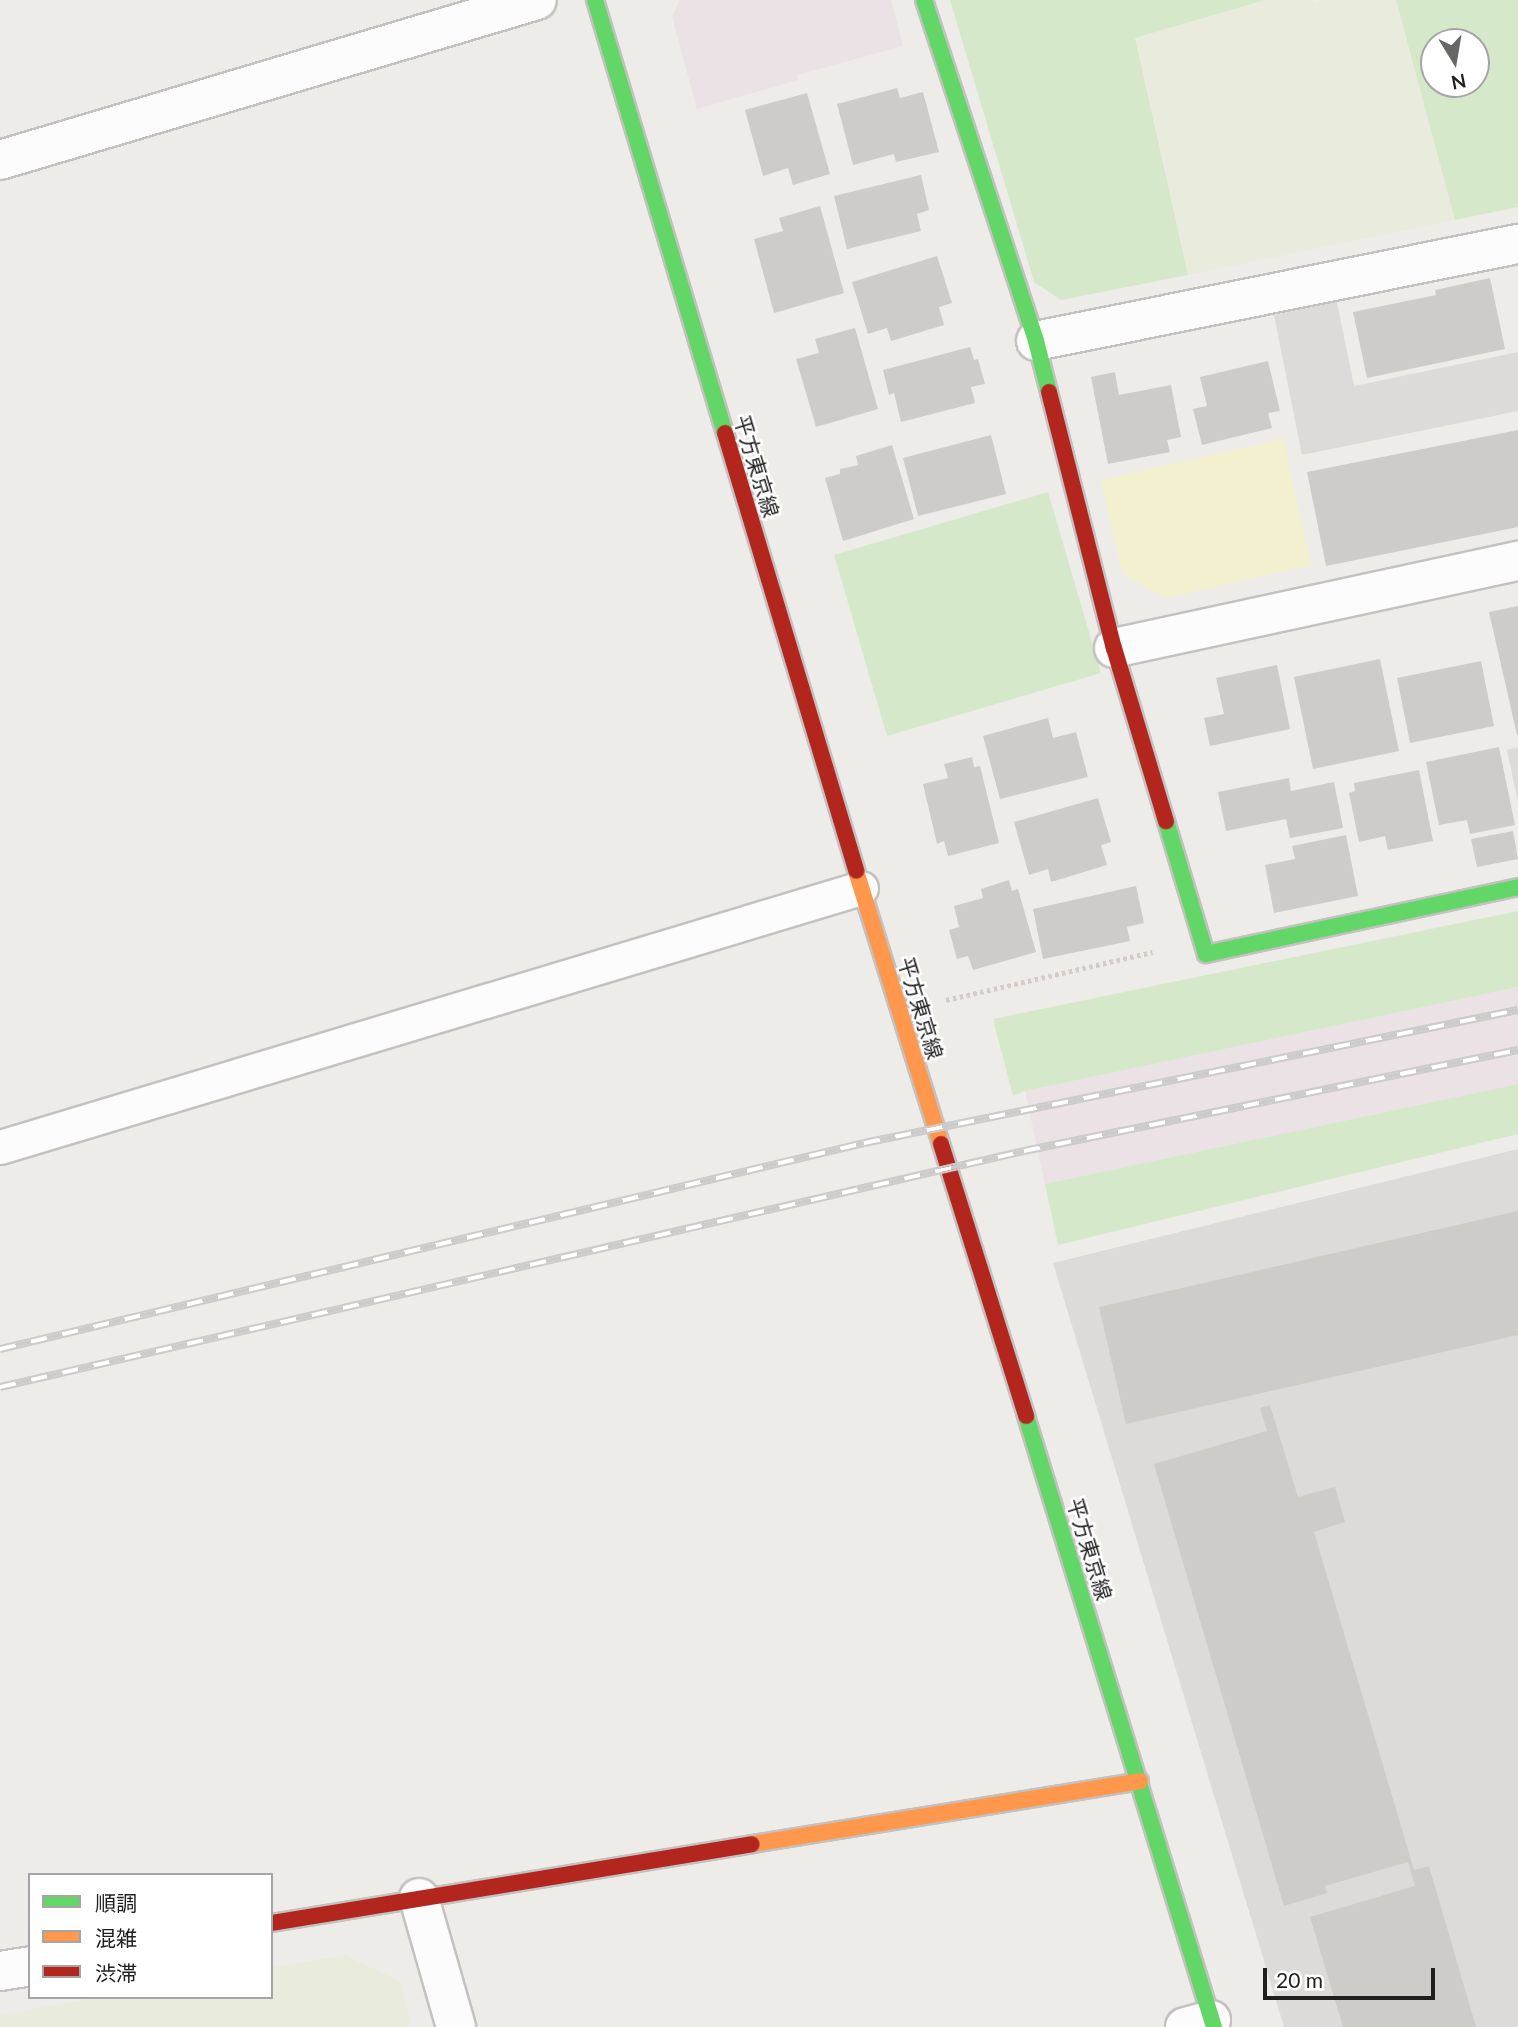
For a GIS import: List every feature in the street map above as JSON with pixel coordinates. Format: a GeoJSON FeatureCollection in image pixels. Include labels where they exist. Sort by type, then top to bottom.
{"type":"FeatureCollection","features":[{"type":"Feature","properties":{"kind":"street"},"geometry":{"type":"LineString","coordinates":[[0,160],[537,0]]}},
{"type":"Feature","properties":{"kind":"street","name":"平方東京線"},"geometry":{"type":"LineString","coordinates":[[595,0],[861,888],[1140,1781],[1203,2025]]}},
{"type":"Feature","properties":{"kind":"street"},"geometry":{"type":"LineString","coordinates":[[924,0],[1036,341],[1114,648],[1206,954],[1518,887]]}},
{"type":"Feature","properties":{"kind":"street"},"geometry":{"type":"LineString","coordinates":[[1036,341],[1518,244]]}},
{"type":"Feature","properties":{"kind":"street"},"geometry":{"type":"LineString","coordinates":[[1114,648],[1518,561]]}},
{"type":"Feature","properties":{"kind":"street"},"geometry":{"type":"LineString","coordinates":[[273,1923],[1140,1781]]}},
{"type":"Feature","properties":{"kind":"street"},"geometry":{"type":"LineString","coordinates":[[419,1898],[456,2027]]}},
{"type":"Feature","properties":{"kind":"street"},"geometry":{"type":"LineString","coordinates":[[0,1971],[28,1966]]}},
{"type":"Feature","properties":{"kind":"lane"},"geometry":{"type":"LineString","coordinates":[[0,1147],[861,888]]}},
{"type":"Feature","properties":{"kind":"path"},"geometry":{"type":"LineString","coordinates":[[944,1000],[1202,941]]}},
{"type":"Feature","properties":{"kind":"shaded area"},"geometry":{"type":"Polygon","coordinates":[[[680,0],[891,0],[903,46],[797,75],[798,80],[697,109],[672,17],[680,0]]]}},
{"type":"Feature","properties":{"kind":"shaded area"},"geometry":{"type":"Polygon","coordinates":[[[1265,0],[1314,0],[1315,3],[1325,0],[1396,0],[1420,98],[1422,98],[1455,220],[1188,275],[1135,38],[1265,0]]]}},
{"type":"Feature","properties":{"kind":"shaded area"},"geometry":{"type":"Polygon","coordinates":[[[1337,302],[1354,386],[1518,352],[1518,411],[1302,455],[1274,315],[1337,302]]]}},
{"type":"Feature","properties":{"kind":"shaded area"},"geometry":{"type":"Polygon","coordinates":[[[1518,747],[1518,802],[1507,750],[1518,747]]]}},
{"type":"Feature","properties":{"kind":"shaded area"},"geometry":{"type":"Polygon","coordinates":[[[1518,987],[1518,1084],[1045,1184],[1025,1091],[1518,987]]]}},
{"type":"Feature","properties":{"kind":"shaded area"},"geometry":{"type":"Polygon","coordinates":[[[1518,1149],[1518,2027],[1284,2027],[1053,1263],[1518,1149]]]}},
{"type":"Feature","properties":{"kind":"shaded area"},"geometry":{"type":"Polygon","coordinates":[[[345,1955],[401,1982],[411,2027],[0,2027],[0,2015],[89,1999],[273,1999],[273,1968],[345,1955]]]}},
{"type":"Feature","properties":{"kind":"green space"},"geometry":{"type":"Polygon","coordinates":[[[950,0],[1265,0],[1135,38],[1188,275],[1061,300],[1034,282],[950,0]]]}},
{"type":"Feature","properties":{"kind":"green space"},"geometry":{"type":"Polygon","coordinates":[[[1396,0],[1518,0],[1518,207],[1455,220],[1422,98],[1490,98],[1490,28],[1420,28],[1420,89],[1396,0]]]}},
{"type":"Feature","properties":{"kind":"green space"},"geometry":{"type":"Polygon","coordinates":[[[1048,492],[1101,673],[887,736],[834,555],[1048,492]]]}},
{"type":"Feature","properties":{"kind":"green space"},"geometry":{"type":"Polygon","coordinates":[[[1518,911],[1518,987],[1025,1091],[1013,1096],[993,1019],[1518,911]]]}},
{"type":"Feature","properties":{"kind":"green space"},"geometry":{"type":"Polygon","coordinates":[[[1518,1084],[1518,1134],[1058,1245],[1045,1184],[1518,1084]]]}},
{"type":"Feature","properties":{"kind":"sand"},"geometry":{"type":"Polygon","coordinates":[[[1283,439],[1311,565],[1166,598],[1122,573],[1101,480],[1283,439]]]}},
{"type":"Feature","properties":{"kind":"building"},"geometry":{"type":"Polygon","coordinates":[[[897,88],[900,98],[923,92],[939,152],[896,162],[894,154],[853,165],[837,104],[897,88]]]}},
{"type":"Feature","properties":{"kind":"building"},"geometry":{"type":"Polygon","coordinates":[[[807,93],[830,174],[793,185],[788,168],[763,176],[745,110],[807,93]]]}},
{"type":"Feature","properties":{"kind":"building"},"geometry":{"type":"Polygon","coordinates":[[[921,175],[929,210],[917,214],[921,231],[847,249],[834,196],[921,175]]]}},
{"type":"Feature","properties":{"kind":"building"},"geometry":{"type":"Polygon","coordinates":[[[820,206],[844,293],[774,313],[754,239],[783,231],[779,218],[820,206]]]}},
{"type":"Feature","properties":{"kind":"building"},"geometry":{"type":"Polygon","coordinates":[[[937,256],[952,303],[939,307],[944,325],[891,341],[887,328],[868,334],[852,282],[937,256]]]}},
{"type":"Feature","properties":{"kind":"building"},"geometry":{"type":"Polygon","coordinates":[[[1490,278],[1505,349],[1367,378],[1353,312],[1436,295],[1435,290],[1490,278]]]}},
{"type":"Feature","properties":{"kind":"building"},"geometry":{"type":"Polygon","coordinates":[[[855,328],[878,409],[816,427],[796,359],[819,353],[815,339],[855,328]]]}},
{"type":"Feature","properties":{"kind":"building"},"geometry":{"type":"Polygon","coordinates":[[[970,347],[974,360],[978,359],[985,384],[971,387],[975,403],[901,422],[894,393],[889,395],[883,370],[970,347]]]}},
{"type":"Feature","properties":{"kind":"building"},"geometry":{"type":"Polygon","coordinates":[[[1268,361],[1280,411],[1268,413],[1272,428],[1202,445],[1193,409],[1207,406],[1200,377],[1268,361]]]}},
{"type":"Feature","properties":{"kind":"building"},"geometry":{"type":"Polygon","coordinates":[[[1115,372],[1119,395],[1171,385],[1181,437],[1167,440],[1170,452],[1108,464],[1091,377],[1115,372]]]}},
{"type":"Feature","properties":{"kind":"building"},"geometry":{"type":"Polygon","coordinates":[[[1518,430],[1518,527],[1326,566],[1307,472],[1518,430]]]}},
{"type":"Feature","properties":{"kind":"building"},"geometry":{"type":"Polygon","coordinates":[[[991,435],[1006,494],[918,516],[903,458],[991,435]]]}},
{"type":"Feature","properties":{"kind":"building"},"geometry":{"type":"Polygon","coordinates":[[[892,445],[914,519],[843,541],[825,478],[840,474],[840,469],[858,465],[856,456],[892,445]]]}},
{"type":"Feature","properties":{"kind":"building"},"geometry":{"type":"Polygon","coordinates":[[[1518,606],[1518,735],[1517,735],[1489,612],[1518,606]]]}},
{"type":"Feature","properties":{"kind":"building"},"geometry":{"type":"Polygon","coordinates":[[[1380,659],[1399,751],[1313,769],[1294,677],[1380,659]]]}},
{"type":"Feature","properties":{"kind":"building"},"geometry":{"type":"Polygon","coordinates":[[[1481,661],[1494,726],[1410,743],[1397,678],[1481,661]]]}},
{"type":"Feature","properties":{"kind":"building"},"geometry":{"type":"Polygon","coordinates":[[[1277,665],[1290,729],[1210,746],[1204,718],[1224,714],[1216,678],[1277,665]]]}},
{"type":"Feature","properties":{"kind":"building"},"geometry":{"type":"Polygon","coordinates":[[[1048,718],[1053,738],[1076,732],[1088,777],[1000,799],[983,736],[1048,718]]]}},
{"type":"Feature","properties":{"kind":"building"},"geometry":{"type":"Polygon","coordinates":[[[1499,747],[1515,825],[1470,834],[1467,820],[1439,825],[1426,762],[1499,747]]]}},
{"type":"Feature","properties":{"kind":"building"},"geometry":{"type":"Polygon","coordinates":[[[972,757],[974,767],[980,766],[999,843],[948,856],[944,841],[937,844],[923,784],[948,778],[944,764],[972,757]]]}},
{"type":"Feature","properties":{"kind":"building"},"geometry":{"type":"Polygon","coordinates":[[[1419,770],[1433,841],[1388,850],[1385,836],[1359,842],[1349,793],[1355,791],[1354,783],[1419,770]]]}},
{"type":"Feature","properties":{"kind":"building"},"geometry":{"type":"Polygon","coordinates":[[[1289,778],[1291,791],[1334,782],[1343,828],[1290,838],[1286,819],[1226,831],[1218,792],[1289,778]]]}},
{"type":"Feature","properties":{"kind":"building"},"geometry":{"type":"Polygon","coordinates":[[[1098,798],[1111,842],[1101,845],[1107,865],[1051,882],[1048,869],[1029,875],[1014,822],[1098,798]]]}},
{"type":"Feature","properties":{"kind":"building"},"geometry":{"type":"Polygon","coordinates":[[[1513,831],[1518,859],[1477,867],[1471,839],[1513,831]]]}},
{"type":"Feature","properties":{"kind":"building"},"geometry":{"type":"Polygon","coordinates":[[[1346,835],[1358,896],[1274,913],[1265,865],[1295,859],[1292,846],[1346,835]]]}},
{"type":"Feature","properties":{"kind":"building"},"geometry":{"type":"Polygon","coordinates":[[[1009,880],[1012,891],[1018,889],[1036,952],[973,970],[968,956],[957,959],[949,930],[959,927],[954,906],[983,898],[981,889],[1009,880]]]}},
{"type":"Feature","properties":{"kind":"building"},"geometry":{"type":"Polygon","coordinates":[[[1136,886],[1144,923],[1127,927],[1130,941],[1043,959],[1033,909],[1136,886]]]}},
{"type":"Feature","properties":{"kind":"building"},"geometry":{"type":"Polygon","coordinates":[[[1518,1211],[1518,1335],[1126,1424],[1099,1307],[1518,1211]]]}},
{"type":"Feature","properties":{"kind":"building"},"geometry":{"type":"Polygon","coordinates":[[[1270,1405],[1298,1497],[1335,1487],[1345,1522],[1314,1532],[1414,1870],[1429,1866],[1476,2027],[1343,2027],[1310,1917],[1415,1886],[1408,1862],[1325,1886],[1327,1893],[1284,1906],[1154,1464],[1267,1431],[1260,1408],[1270,1405]]]}},
{"type":"Feature","properties":{"kind":"railway"},"geometry":{"type":"LineString","coordinates":[[0,1349],[864,1143],[1518,1010]]}},
{"type":"Feature","properties":{"kind":"railway"},"geometry":{"type":"LineString","coordinates":[[0,1387],[1024,1151],[1518,1050]]}},
{"type":"Feature","properties":{"kind":"traffic: fast"},"geometry":{"type":"LineString","coordinates":[[595,0],[725,433]]}},
{"type":"Feature","properties":{"kind":"traffic: fast"},"geometry":{"type":"LineString","coordinates":[[924,0],[1036,341],[1049,392]]}},
{"type":"Feature","properties":{"kind":"traffic: fast"},"geometry":{"type":"LineString","coordinates":[[1166,821],[1206,954],[1518,887]]}},
{"type":"Feature","properties":{"kind":"traffic: fast"},"geometry":{"type":"LineString","coordinates":[[1026,1416],[1214,2027]]}},
{"type":"Feature","properties":{"kind":"traffic: slow"},"geometry":{"type":"LineString","coordinates":[[856,871],[941,1144]]}},
{"type":"Feature","properties":{"kind":"traffic: slow"},"geometry":{"type":"LineString","coordinates":[[752,1844],[1140,1781]]}},
{"type":"Feature","properties":{"kind":"traffic: jam"},"geometry":{"type":"LineString","coordinates":[[1049,392],[1114,648],[1166,821]]}},
{"type":"Feature","properties":{"kind":"traffic: jam"},"geometry":{"type":"LineString","coordinates":[[725,433],[856,871]]}},
{"type":"Feature","properties":{"kind":"traffic: jam"},"geometry":{"type":"LineString","coordinates":[[941,1144],[1026,1416]]}},
{"type":"Feature","properties":{"kind":"traffic: jam"},"geometry":{"type":"LineString","coordinates":[[273,1923],[752,1844]]}}]}
